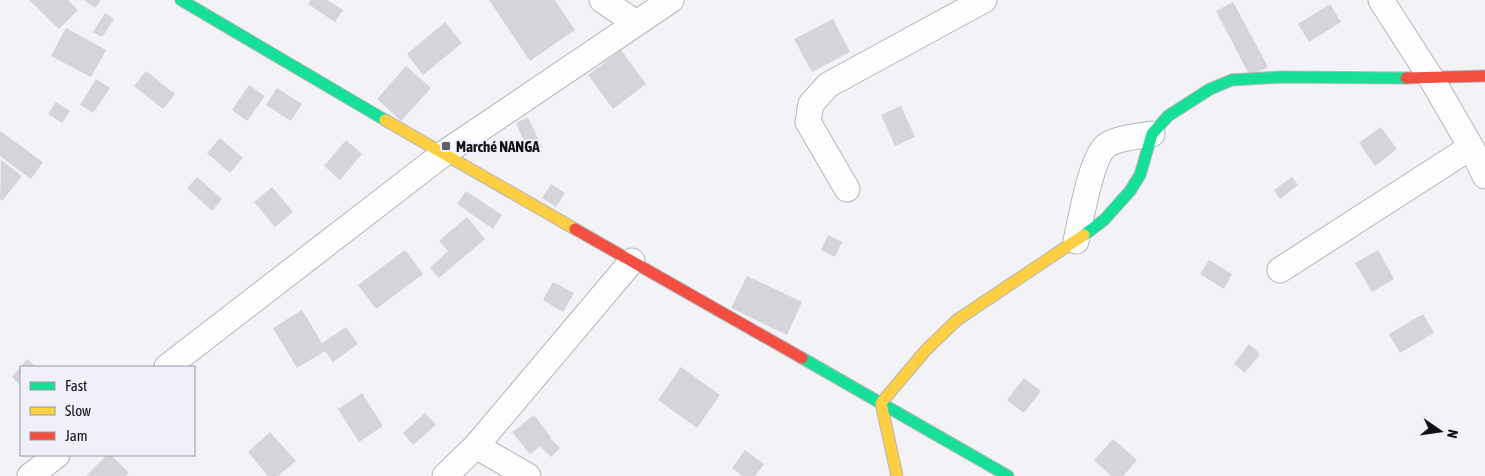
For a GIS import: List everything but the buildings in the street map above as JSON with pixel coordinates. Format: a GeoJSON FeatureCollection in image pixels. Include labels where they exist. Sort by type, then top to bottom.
{"type":"FeatureCollection","features":[{"type":"Feature","properties":{"kind":"street"},"geometry":{"type":"LineString","coordinates":[[181,0],[444,154],[1008,476]]}},
{"type":"Feature","properties":{"kind":"street"},"geometry":{"type":"LineString","coordinates":[[602,0],[636,23]]}},
{"type":"Feature","properties":{"kind":"street"},"geometry":{"type":"LineString","coordinates":[[168,366],[444,154],[670,0]]}},
{"type":"Feature","properties":{"kind":"street"},"geometry":{"type":"LineString","coordinates":[[847,189],[808,122],[812,104],[828,84],[984,0]]}},
{"type":"Feature","properties":{"kind":"street"},"geometry":{"type":"LineString","coordinates":[[1381,0],[1431,78],[1471,147],[1485,176]]}},
{"type":"Feature","properties":{"kind":"street"},"geometry":{"type":"LineString","coordinates":[[881,403],[926,350],[957,320],[1076,241],[1104,220],[1130,191],[1140,175],[1152,134],[1168,116],[1210,89],[1232,80],[1347,76],[1431,78],[1485,76]]}},
{"type":"Feature","properties":{"kind":"street"},"geometry":{"type":"LineString","coordinates":[[1076,241],[1092,167],[1098,153],[1106,145],[1115,141],[1152,134]]}},
{"type":"Feature","properties":{"kind":"street"},"geometry":{"type":"LineString","coordinates":[[1280,270],[1471,147]]}},
{"type":"Feature","properties":{"kind":"street"},"geometry":{"type":"LineString","coordinates":[[445,476],[476,446],[632,261]]}},
{"type":"Feature","properties":{"kind":"street"},"geometry":{"type":"LineString","coordinates":[[881,403],[897,476]]}},
{"type":"Feature","properties":{"kind":"street"},"geometry":{"type":"LineString","coordinates":[[476,446],[528,476]]}},
{"type":"Feature","properties":{"kind":"street"},"geometry":{"type":"LineString","coordinates":[[30,476],[56,456]]}},
{"type":"Feature","properties":{"kind":"traffic: fast"},"geometry":{"type":"LineString","coordinates":[[181,0],[385,120]]}},
{"type":"Feature","properties":{"kind":"traffic: fast"},"geometry":{"type":"LineString","coordinates":[[1084,235],[1104,220],[1130,191],[1140,175],[1152,134],[1168,116],[1210,89],[1232,80],[1281,77],[1406,78]]}},
{"type":"Feature","properties":{"kind":"traffic: fast"},"geometry":{"type":"LineString","coordinates":[[802,358],[1008,476]]}},
{"type":"Feature","properties":{"kind":"traffic: slow"},"geometry":{"type":"LineString","coordinates":[[385,120],[575,229]]}},
{"type":"Feature","properties":{"kind":"traffic: slow"},"geometry":{"type":"LineString","coordinates":[[897,476],[881,403],[926,350],[957,320],[1084,235]]}},
{"type":"Feature","properties":{"kind":"traffic: jam"},"geometry":{"type":"LineString","coordinates":[[1406,78],[1485,76]]}},
{"type":"Feature","properties":{"kind":"traffic: jam"},"geometry":{"type":"LineString","coordinates":[[575,229],[802,358]]}},
{"type":"Feature","properties":{"kind":"place","name":"Marché NANGA"},"geometry":{"type":"Point","coordinates":[446,146]}}]}
